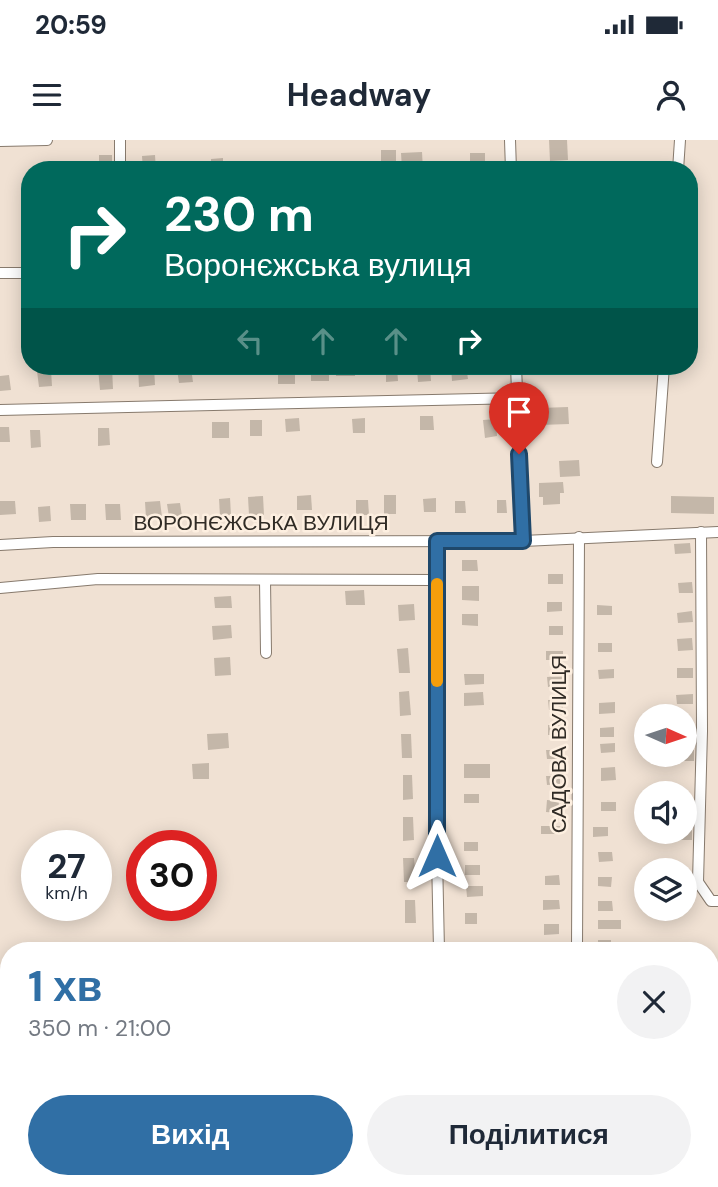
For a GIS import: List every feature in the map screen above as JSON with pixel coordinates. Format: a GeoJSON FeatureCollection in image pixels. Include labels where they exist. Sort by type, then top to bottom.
{"type":"FeatureCollection","features":[{"type":"Feature","properties":{"kind":"street"},"geometry":{"type":"LineString","coordinates":[[0,141],[47,140]]}},
{"type":"Feature","properties":{"kind":"street"},"geometry":{"type":"LineString","coordinates":[[120,140],[120,161]]}},
{"type":"Feature","properties":{"kind":"street"},"geometry":{"type":"LineString","coordinates":[[510,140],[511,161]]}},
{"type":"Feature","properties":{"kind":"street"},"geometry":{"type":"LineString","coordinates":[[679,161],[680,140]]}},
{"type":"Feature","properties":{"kind":"street"},"geometry":{"type":"LineString","coordinates":[[0,273],[21,273]]}},
{"type":"Feature","properties":{"kind":"street"},"geometry":{"type":"LineString","coordinates":[[516,375],[523,541]]}},
{"type":"Feature","properties":{"kind":"street"},"geometry":{"type":"LineString","coordinates":[[657,463],[663,375]]}},
{"type":"Feature","properties":{"kind":"street"},"geometry":{"type":"LineString","coordinates":[[0,410],[517,398]]}},
{"type":"Feature","properties":{"kind":"street"},"geometry":{"type":"LineString","coordinates":[[701,532],[702,731],[698,882],[711,901],[718,901]]}},
{"type":"Feature","properties":{"kind":"street","name":"ВОРОНЄЖСЬКА ВУЛИЦЯ"},"geometry":{"type":"LineString","coordinates":[[0,545],[53,542],[523,541],[718,532]]}},
{"type":"Feature","properties":{"kind":"street","name":"САДОВА ВУЛИЦЯ"},"geometry":{"type":"LineString","coordinates":[[578,942],[579,537]]}},
{"type":"Feature","properties":{"kind":"street"},"geometry":{"type":"LineString","coordinates":[[437,541],[439,942]]}},
{"type":"Feature","properties":{"kind":"street"},"geometry":{"type":"LineString","coordinates":[[0,588],[98,579],[437,580]]}},
{"type":"Feature","properties":{"kind":"street"},"geometry":{"type":"LineString","coordinates":[[265,580],[266,653]]}},
{"type":"Feature","properties":{"kind":"building"},"geometry":{"type":"Polygon","coordinates":[[[549,140],[567,140],[568,160],[550,161],[549,140]]]}},
{"type":"Feature","properties":{"kind":"building"},"geometry":{"type":"Polygon","coordinates":[[[381,150],[396,150],[396,161],[381,161],[381,150]]]}},
{"type":"Feature","properties":{"kind":"building"},"geometry":{"type":"Polygon","coordinates":[[[422,152],[422,161],[401,161],[401,153],[422,152]]]}},
{"type":"Feature","properties":{"kind":"building"},"geometry":{"type":"Polygon","coordinates":[[[470,153],[485,153],[485,161],[470,161],[470,153]]]}},
{"type":"Feature","properties":{"kind":"building"},"geometry":{"type":"Polygon","coordinates":[[[99,155],[112,155],[112,161],[99,161],[99,155]]]}},
{"type":"Feature","properties":{"kind":"building"},"geometry":{"type":"Polygon","coordinates":[[[155,155],[155,161],[142,161],[142,156],[155,155]]]}},
{"type":"Feature","properties":{"kind":"building"},"geometry":{"type":"Polygon","coordinates":[[[9,375],[11,390],[0,391],[0,376],[9,375]]]}},
{"type":"Feature","properties":{"kind":"building"},"geometry":{"type":"Polygon","coordinates":[[[38,375],[51,375],[52,386],[39,387],[38,375]]]}},
{"type":"Feature","properties":{"kind":"building"},"geometry":{"type":"Polygon","coordinates":[[[99,375],[112,375],[113,389],[100,390],[99,375]]]}},
{"type":"Feature","properties":{"kind":"building"},"geometry":{"type":"Polygon","coordinates":[[[138,375],[154,375],[155,385],[139,387],[138,375]]]}},
{"type":"Feature","properties":{"kind":"building"},"geometry":{"type":"Polygon","coordinates":[[[178,375],[192,375],[193,382],[179,383],[178,375]]]}},
{"type":"Feature","properties":{"kind":"building"},"geometry":{"type":"Polygon","coordinates":[[[278,375],[295,375],[295,384],[278,384],[278,375]]]}},
{"type":"Feature","properties":{"kind":"building"},"geometry":{"type":"Polygon","coordinates":[[[311,375],[329,375],[329,381],[311,381],[311,375]]]}},
{"type":"Feature","properties":{"kind":"building"},"geometry":{"type":"Polygon","coordinates":[[[386,375],[398,375],[398,381],[386,382],[386,375]]]}},
{"type":"Feature","properties":{"kind":"building"},"geometry":{"type":"Polygon","coordinates":[[[417,375],[431,375],[431,381],[418,382],[417,375]]]}},
{"type":"Feature","properties":{"kind":"building"},"geometry":{"type":"Polygon","coordinates":[[[452,375],[467,375],[468,379],[452,381],[452,375]]]}},
{"type":"Feature","properties":{"kind":"building"},"geometry":{"type":"Polygon","coordinates":[[[568,407],[569,424],[540,425],[540,408],[568,407]]]}},
{"type":"Feature","properties":{"kind":"building"},"geometry":{"type":"Polygon","coordinates":[[[420,416],[433,416],[434,430],[420,430],[420,416]]]}},
{"type":"Feature","properties":{"kind":"building"},"geometry":{"type":"Polygon","coordinates":[[[299,418],[300,431],[286,432],[285,419],[299,418]]]}},
{"type":"Feature","properties":{"kind":"building"},"geometry":{"type":"Polygon","coordinates":[[[365,418],[365,433],[353,433],[352,419],[365,418]]]}},
{"type":"Feature","properties":{"kind":"building"},"geometry":{"type":"Polygon","coordinates":[[[496,419],[497,436],[485,438],[483,420],[496,419]]]}},
{"type":"Feature","properties":{"kind":"building"},"geometry":{"type":"Polygon","coordinates":[[[250,420],[262,420],[262,436],[250,436],[250,420]]]}},
{"type":"Feature","properties":{"kind":"building"},"geometry":{"type":"Polygon","coordinates":[[[212,422],[229,422],[229,438],[212,438],[212,422]]]}},
{"type":"Feature","properties":{"kind":"building"},"geometry":{"type":"Polygon","coordinates":[[[0,427],[9,427],[10,442],[0,442],[0,427]]]}},
{"type":"Feature","properties":{"kind":"building"},"geometry":{"type":"Polygon","coordinates":[[[98,428],[109,428],[110,445],[98,446],[98,428]]]}},
{"type":"Feature","properties":{"kind":"building"},"geometry":{"type":"Polygon","coordinates":[[[30,430],[40,430],[41,447],[31,448],[30,430]]]}},
{"type":"Feature","properties":{"kind":"building"},"geometry":{"type":"Polygon","coordinates":[[[579,460],[580,476],[560,477],[559,461],[579,460]]]}},
{"type":"Feature","properties":{"kind":"building"},"geometry":{"type":"Polygon","coordinates":[[[563,482],[564,493],[560,493],[560,504],[543,505],[543,497],[539,497],[539,483],[563,482]]]}},
{"type":"Feature","properties":{"kind":"building"},"geometry":{"type":"Polygon","coordinates":[[[311,495],[312,510],[297,510],[297,496],[311,495]]]}},
{"type":"Feature","properties":{"kind":"building"},"geometry":{"type":"Polygon","coordinates":[[[384,495],[396,495],[396,514],[384,514],[384,495]]]}},
{"type":"Feature","properties":{"kind":"building"},"geometry":{"type":"Polygon","coordinates":[[[263,496],[264,515],[249,515],[248,497],[263,496]]]}},
{"type":"Feature","properties":{"kind":"building"},"geometry":{"type":"Polygon","coordinates":[[[671,496],[714,497],[714,514],[671,513],[671,496]]]}},
{"type":"Feature","properties":{"kind":"building"},"geometry":{"type":"Polygon","coordinates":[[[230,498],[231,515],[220,516],[219,499],[230,498]]]}},
{"type":"Feature","properties":{"kind":"building"},"geometry":{"type":"Polygon","coordinates":[[[436,498],[436,512],[424,512],[423,499],[436,498]]]}},
{"type":"Feature","properties":{"kind":"building"},"geometry":{"type":"Polygon","coordinates":[[[356,500],[368,500],[369,515],[356,515],[356,500]]]}},
{"type":"Feature","properties":{"kind":"building"},"geometry":{"type":"Polygon","coordinates":[[[497,500],[506,500],[507,513],[497,513],[497,500]]]}},
{"type":"Feature","properties":{"kind":"building"},"geometry":{"type":"Polygon","coordinates":[[[0,501],[15,501],[16,514],[0,515],[0,501]]]}},
{"type":"Feature","properties":{"kind":"building"},"geometry":{"type":"Polygon","coordinates":[[[160,501],[162,517],[146,518],[145,502],[160,501]]]}},
{"type":"Feature","properties":{"kind":"building"},"geometry":{"type":"Polygon","coordinates":[[[455,501],[465,501],[466,513],[455,513],[455,501]]]}},
{"type":"Feature","properties":{"kind":"building"},"geometry":{"type":"Polygon","coordinates":[[[180,503],[182,516],[169,517],[167,504],[180,503]]]}},
{"type":"Feature","properties":{"kind":"building"},"geometry":{"type":"Polygon","coordinates":[[[70,504],[86,504],[86,520],[71,520],[70,504]]]}},
{"type":"Feature","properties":{"kind":"building"},"geometry":{"type":"Polygon","coordinates":[[[105,504],[120,504],[121,520],[106,520],[105,504]]]}},
{"type":"Feature","properties":{"kind":"building"},"geometry":{"type":"Polygon","coordinates":[[[50,506],[51,521],[39,522],[38,507],[50,506]]]}},
{"type":"Feature","properties":{"kind":"building"},"geometry":{"type":"Polygon","coordinates":[[[690,543],[691,553],[675,554],[674,544],[690,543]]]}},
{"type":"Feature","properties":{"kind":"building"},"geometry":{"type":"Polygon","coordinates":[[[462,560],[477,560],[478,571],[462,571],[462,560]]]}},
{"type":"Feature","properties":{"kind":"building"},"geometry":{"type":"Polygon","coordinates":[[[548,574],[563,574],[563,584],[548,584],[548,574]]]}},
{"type":"Feature","properties":{"kind":"building"},"geometry":{"type":"Polygon","coordinates":[[[692,582],[693,593],[679,593],[678,583],[692,582]]]}},
{"type":"Feature","properties":{"kind":"building"},"geometry":{"type":"Polygon","coordinates":[[[462,586],[479,586],[479,601],[462,600],[462,586]]]}},
{"type":"Feature","properties":{"kind":"building"},"geometry":{"type":"Polygon","coordinates":[[[364,590],[365,605],[346,605],[345,591],[364,590]]]}},
{"type":"Feature","properties":{"kind":"building"},"geometry":{"type":"Polygon","coordinates":[[[231,596],[232,608],[215,608],[214,597],[231,596]]]}},
{"type":"Feature","properties":{"kind":"building"},"geometry":{"type":"Polygon","coordinates":[[[547,602],[562,602],[562,611],[547,612],[547,602]]]}},
{"type":"Feature","properties":{"kind":"building"},"geometry":{"type":"Polygon","coordinates":[[[414,604],[415,620],[399,621],[398,605],[414,604]]]}},
{"type":"Feature","properties":{"kind":"building"},"geometry":{"type":"Polygon","coordinates":[[[597,605],[612,606],[612,615],[597,615],[597,605]]]}},
{"type":"Feature","properties":{"kind":"building"},"geometry":{"type":"Polygon","coordinates":[[[692,611],[693,622],[678,623],[677,613],[692,611]]]}},
{"type":"Feature","properties":{"kind":"building"},"geometry":{"type":"Polygon","coordinates":[[[462,614],[478,614],[478,626],[462,625],[462,614]]]}},
{"type":"Feature","properties":{"kind":"building"},"geometry":{"type":"Polygon","coordinates":[[[231,625],[232,638],[213,640],[212,626],[231,625]]]}},
{"type":"Feature","properties":{"kind":"building"},"geometry":{"type":"Polygon","coordinates":[[[549,626],[563,626],[563,635],[549,635],[549,626]]]}},
{"type":"Feature","properties":{"kind":"building"},"geometry":{"type":"Polygon","coordinates":[[[692,638],[693,650],[678,651],[677,639],[692,638]]]}},
{"type":"Feature","properties":{"kind":"building"},"geometry":{"type":"Polygon","coordinates":[[[598,643],[612,643],[612,652],[598,652],[598,643]]]}},
{"type":"Feature","properties":{"kind":"building"},"geometry":{"type":"Polygon","coordinates":[[[408,648],[410,673],[399,673],[397,649],[408,648]]]}},
{"type":"Feature","properties":{"kind":"building"},"geometry":{"type":"Polygon","coordinates":[[[546,651],[563,651],[563,660],[546,660],[546,651]]]}},
{"type":"Feature","properties":{"kind":"building"},"geometry":{"type":"Polygon","coordinates":[[[230,657],[231,675],[215,676],[214,658],[230,657]]]}},
{"type":"Feature","properties":{"kind":"building"},"geometry":{"type":"Polygon","coordinates":[[[677,668],[693,668],[693,678],[677,678],[677,668]]]}},
{"type":"Feature","properties":{"kind":"building"},"geometry":{"type":"Polygon","coordinates":[[[614,669],[614,678],[599,679],[598,670],[614,669]]]}},
{"type":"Feature","properties":{"kind":"building"},"geometry":{"type":"Polygon","coordinates":[[[464,674],[484,674],[484,684],[465,685],[464,674]]]}},
{"type":"Feature","properties":{"kind":"building"},"geometry":{"type":"Polygon","coordinates":[[[563,676],[563,686],[548,687],[547,677],[563,676]]]}},
{"type":"Feature","properties":{"kind":"building"},"geometry":{"type":"Polygon","coordinates":[[[409,691],[411,715],[400,716],[399,692],[409,691]]]}},
{"type":"Feature","properties":{"kind":"building"},"geometry":{"type":"Polygon","coordinates":[[[483,692],[484,705],[464,706],[464,693],[483,692]]]}},
{"type":"Feature","properties":{"kind":"building"},"geometry":{"type":"Polygon","coordinates":[[[693,694],[693,704],[677,704],[676,695],[693,694]]]}},
{"type":"Feature","properties":{"kind":"building"},"geometry":{"type":"Polygon","coordinates":[[[548,700],[563,700],[563,709],[549,710],[548,700]]]}},
{"type":"Feature","properties":{"kind":"building"},"geometry":{"type":"Polygon","coordinates":[[[615,702],[615,713],[599,714],[599,703],[615,702]]]}},
{"type":"Feature","properties":{"kind":"building"},"geometry":{"type":"Polygon","coordinates":[[[548,725],[562,725],[562,735],[548,735],[548,725]]]}},
{"type":"Feature","properties":{"kind":"building"},"geometry":{"type":"Polygon","coordinates":[[[614,727],[614,737],[600,737],[600,728],[614,727]]]}},
{"type":"Feature","properties":{"kind":"building"},"geometry":{"type":"Polygon","coordinates":[[[228,733],[229,748],[208,750],[207,734],[228,733]]]}},
{"type":"Feature","properties":{"kind":"building"},"geometry":{"type":"Polygon","coordinates":[[[401,734],[411,734],[412,758],[402,758],[401,734]]]}},
{"type":"Feature","properties":{"kind":"building"},"geometry":{"type":"Polygon","coordinates":[[[615,743],[615,752],[601,753],[600,744],[615,743]]]}},
{"type":"Feature","properties":{"kind":"building"},"geometry":{"type":"Polygon","coordinates":[[[546,750],[563,750],[563,759],[547,759],[546,750]]]}},
{"type":"Feature","properties":{"kind":"building"},"geometry":{"type":"Polygon","coordinates":[[[209,763],[209,779],[193,779],[192,764],[209,763]]]}},
{"type":"Feature","properties":{"kind":"building"},"geometry":{"type":"Polygon","coordinates":[[[464,764],[490,764],[490,778],[464,778],[464,764]]]}},
{"type":"Feature","properties":{"kind":"building"},"geometry":{"type":"Polygon","coordinates":[[[615,767],[616,780],[601,781],[601,768],[615,767]]]}},
{"type":"Feature","properties":{"kind":"building"},"geometry":{"type":"Polygon","coordinates":[[[403,775],[412,775],[413,799],[403,800],[403,775]]]}},
{"type":"Feature","properties":{"kind":"building"},"geometry":{"type":"Polygon","coordinates":[[[546,776],[560,776],[560,784],[547,785],[546,776]]]}},
{"type":"Feature","properties":{"kind":"building"},"geometry":{"type":"Polygon","coordinates":[[[464,794],[479,794],[479,803],[464,803],[464,794]]]}},
{"type":"Feature","properties":{"kind":"building"},"geometry":{"type":"Polygon","coordinates":[[[547,800],[559,801],[558,813],[546,812],[547,800]]]}},
{"type":"Feature","properties":{"kind":"building"},"geometry":{"type":"Polygon","coordinates":[[[601,802],[616,802],[616,811],[601,811],[601,802]]]}},
{"type":"Feature","properties":{"kind":"building"},"geometry":{"type":"Polygon","coordinates":[[[403,817],[413,817],[414,840],[403,841],[403,817]]]}},
{"type":"Feature","properties":{"kind":"building"},"geometry":{"type":"Polygon","coordinates":[[[541,826],[560,826],[560,834],[541,834],[541,826]]]}},
{"type":"Feature","properties":{"kind":"building"},"geometry":{"type":"Polygon","coordinates":[[[593,827],[608,827],[608,836],[593,837],[593,827]]]}},
{"type":"Feature","properties":{"kind":"building"},"geometry":{"type":"Polygon","coordinates":[[[464,842],[478,842],[478,851],[464,851],[464,842]]]}},
{"type":"Feature","properties":{"kind":"building"},"geometry":{"type":"Polygon","coordinates":[[[598,852],[612,852],[613,861],[599,862],[598,852]]]}},
{"type":"Feature","properties":{"kind":"building"},"geometry":{"type":"Polygon","coordinates":[[[403,858],[414,858],[416,882],[404,882],[403,858]]]}},
{"type":"Feature","properties":{"kind":"building"},"geometry":{"type":"Polygon","coordinates":[[[465,865],[480,865],[480,875],[465,875],[465,865]]]}},
{"type":"Feature","properties":{"kind":"building"},"geometry":{"type":"Polygon","coordinates":[[[559,875],[560,885],[545,885],[545,876],[559,875]]]}},
{"type":"Feature","properties":{"kind":"building"},"geometry":{"type":"Polygon","coordinates":[[[598,877],[612,877],[611,887],[598,886],[598,877]]]}},
{"type":"Feature","properties":{"kind":"building"},"geometry":{"type":"Polygon","coordinates":[[[466,886],[483,886],[483,896],[467,897],[466,886]]]}},
{"type":"Feature","properties":{"kind":"building"},"geometry":{"type":"Polygon","coordinates":[[[405,900],[415,900],[416,923],[405,923],[405,900]]]}},
{"type":"Feature","properties":{"kind":"building"},"geometry":{"type":"Polygon","coordinates":[[[543,900],[559,900],[560,909],[543,910],[543,900]]]}},
{"type":"Feature","properties":{"kind":"building"},"geometry":{"type":"Polygon","coordinates":[[[598,901],[612,901],[613,911],[598,911],[598,901]]]}},
{"type":"Feature","properties":{"kind":"building"},"geometry":{"type":"Polygon","coordinates":[[[465,913],[477,913],[477,924],[465,924],[465,913]]]}},
{"type":"Feature","properties":{"kind":"building"},"geometry":{"type":"Polygon","coordinates":[[[598,920],[621,920],[621,929],[598,929],[598,920]]]}},
{"type":"Feature","properties":{"kind":"building"},"geometry":{"type":"Polygon","coordinates":[[[544,924],[559,924],[559,934],[544,935],[544,924]]]}},
{"type":"Feature","properties":{"kind":"slow traffic"},"geometry":{"type":"LineString","coordinates":[[437,584],[437,681]]}},
{"type":"Feature","properties":{"kind":"route"},"geometry":{"type":"LineString","coordinates":[[437,856],[437,541],[523,541],[519,454]]}}]}
